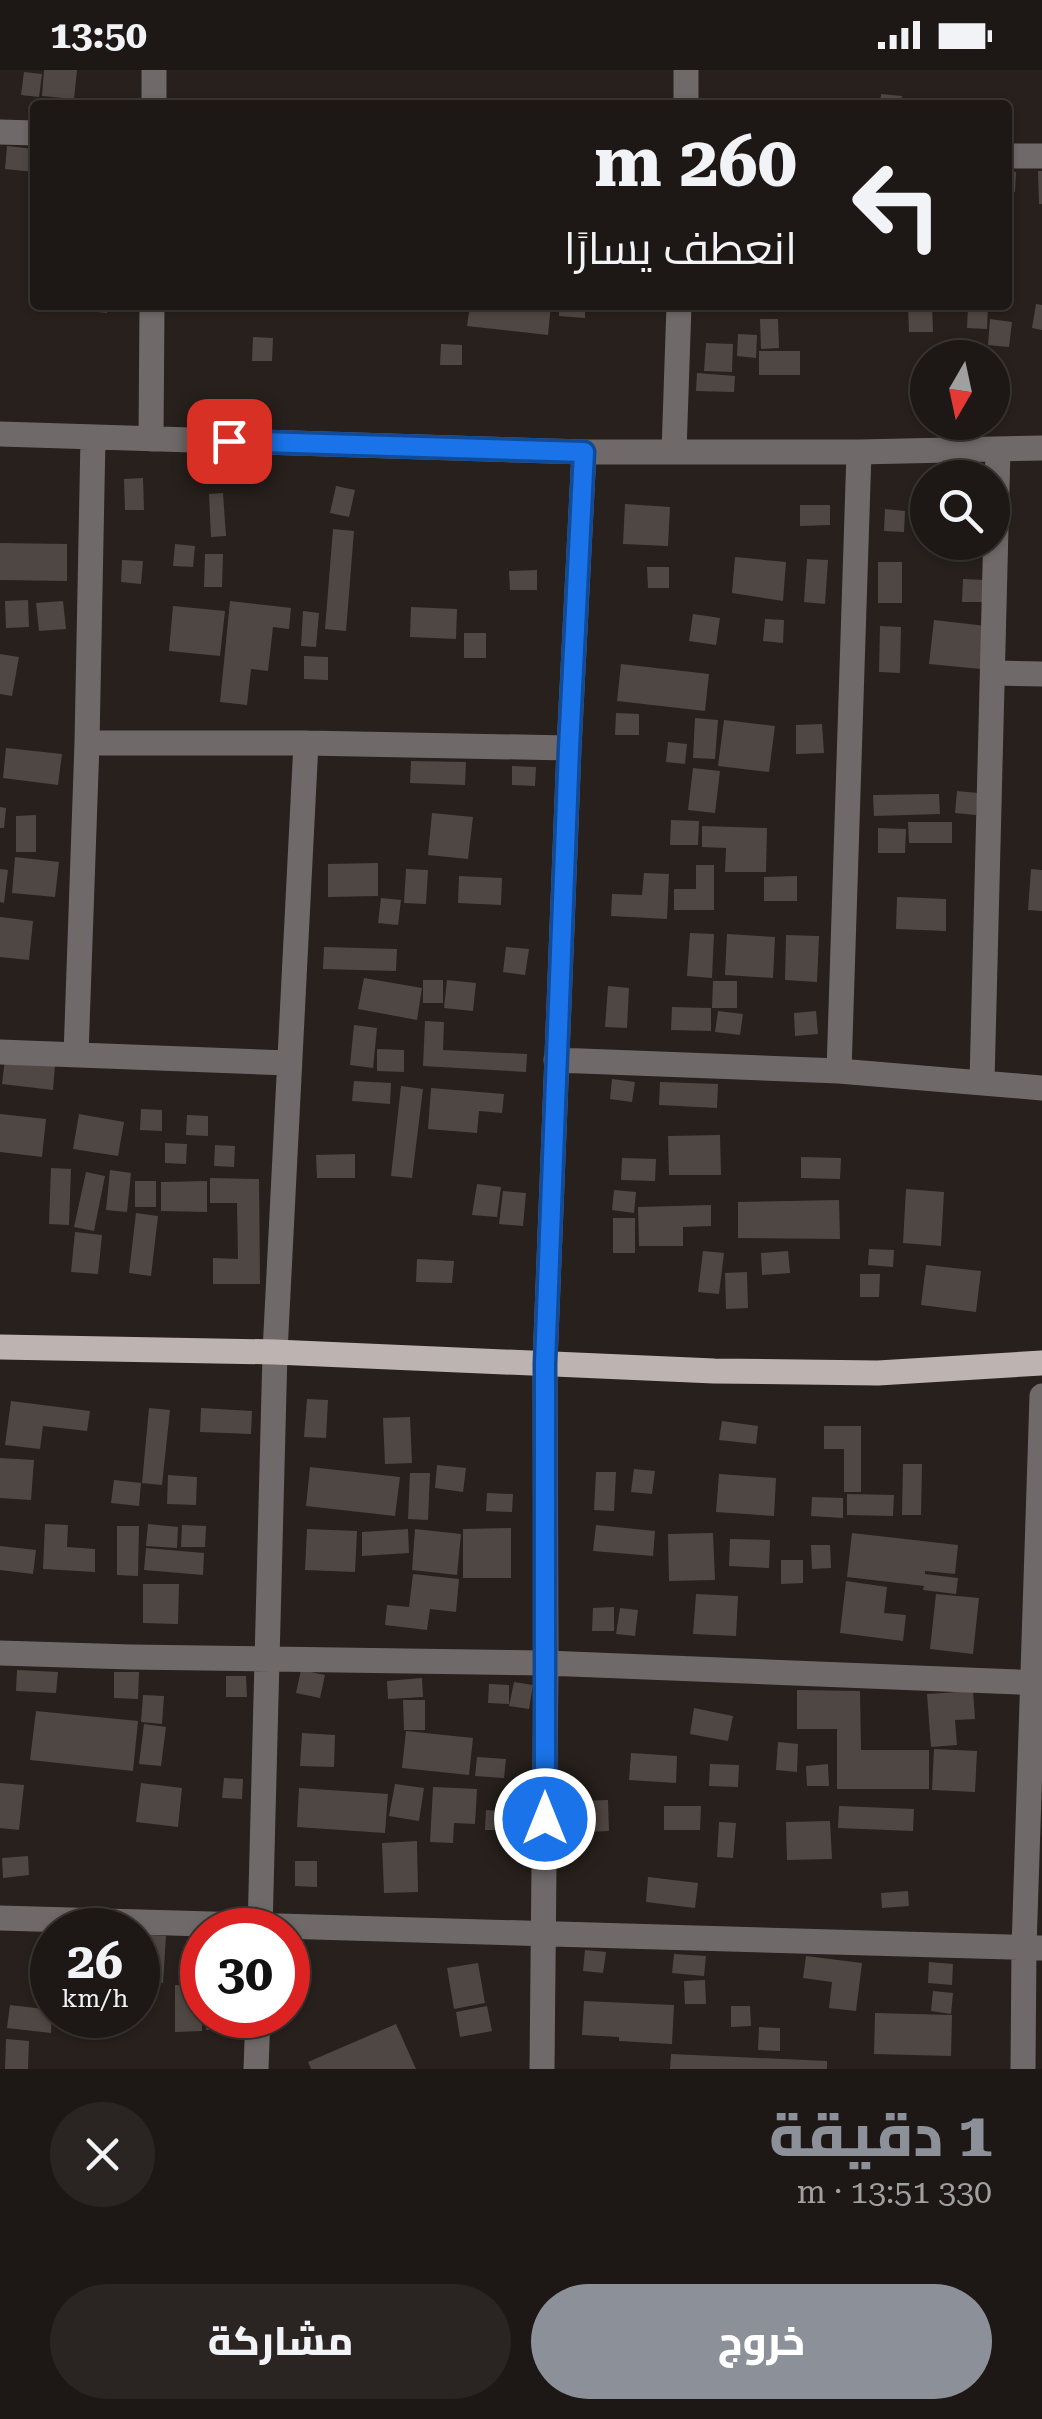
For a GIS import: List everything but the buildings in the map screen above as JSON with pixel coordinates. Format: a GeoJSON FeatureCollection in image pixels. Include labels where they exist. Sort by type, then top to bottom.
{"type":"FeatureCollection","features":[{"type":"Feature","properties":{"kind":"main road"},"geometry":{"type":"LineString","coordinates":[[0,1347],[275,1352],[714,1371],[878,1372],[1042,1363]]}},
{"type":"Feature","properties":{"kind":"street"},"geometry":{"type":"LineString","coordinates":[[154,70],[154,100]]}},
{"type":"Feature","properties":{"kind":"street"},"geometry":{"type":"LineString","coordinates":[[686,70],[686,100]]}},
{"type":"Feature","properties":{"kind":"street"},"geometry":{"type":"LineString","coordinates":[[0,132],[30,133]]}},
{"type":"Feature","properties":{"kind":"street"},"geometry":{"type":"LineString","coordinates":[[1012,156],[1042,156]]}},
{"type":"Feature","properties":{"kind":"street"},"geometry":{"type":"LineString","coordinates":[[150,439],[152,310]]}},
{"type":"Feature","properties":{"kind":"street"},"geometry":{"type":"LineString","coordinates":[[674,452],[679,310]]}},
{"type":"Feature","properties":{"kind":"street"},"geometry":{"type":"LineString","coordinates":[[0,434],[584,452],[1042,448]]}},
{"type":"Feature","properties":{"kind":"street"},"geometry":{"type":"LineString","coordinates":[[76,1056],[93,437]]}},
{"type":"Feature","properties":{"kind":"street"},"geometry":{"type":"LineString","coordinates":[[982,1082],[998,449]]}},
{"type":"Feature","properties":{"kind":"street"},"geometry":{"type":"LineString","coordinates":[[542,2069],[545,1363],[584,452]]}},
{"type":"Feature","properties":{"kind":"street"},"geometry":{"type":"LineString","coordinates":[[839,1071],[859,452]]}},
{"type":"Feature","properties":{"kind":"street"},"geometry":{"type":"LineString","coordinates":[[993,673],[1042,674]]}},
{"type":"Feature","properties":{"kind":"street"},"geometry":{"type":"LineString","coordinates":[[261,1908],[275,1352],[306,743]]}},
{"type":"Feature","properties":{"kind":"street"},"geometry":{"type":"LineString","coordinates":[[87,744],[569,748]]}},
{"type":"Feature","properties":{"kind":"street"},"geometry":{"type":"LineString","coordinates":[[0,1052],[288,1063]]}},
{"type":"Feature","properties":{"kind":"street"},"geometry":{"type":"LineString","coordinates":[[556,1060],[839,1071],[1042,1088]]}},
{"type":"Feature","properties":{"kind":"street"},"geometry":{"type":"LineString","coordinates":[[1023,2069],[1033,1948],[1042,1396]]}},
{"type":"Feature","properties":{"kind":"street"},"geometry":{"type":"LineString","coordinates":[[0,1652],[546,1663],[1037,1683]]}},
{"type":"Feature","properties":{"kind":"street"},"geometry":{"type":"LineString","coordinates":[[0,1918],[180,1925]]}},
{"type":"Feature","properties":{"kind":"street"},"geometry":{"type":"LineString","coordinates":[[310,1929],[1033,1948]]}},
{"type":"Feature","properties":{"kind":"street"},"geometry":{"type":"LineString","coordinates":[[256,2069],[257,2038]]}},
{"type":"Feature","properties":{"kind":"route"},"geometry":{"type":"LineString","coordinates":[[229,441],[584,452],[545,1363],[545,1819]]}}]}
